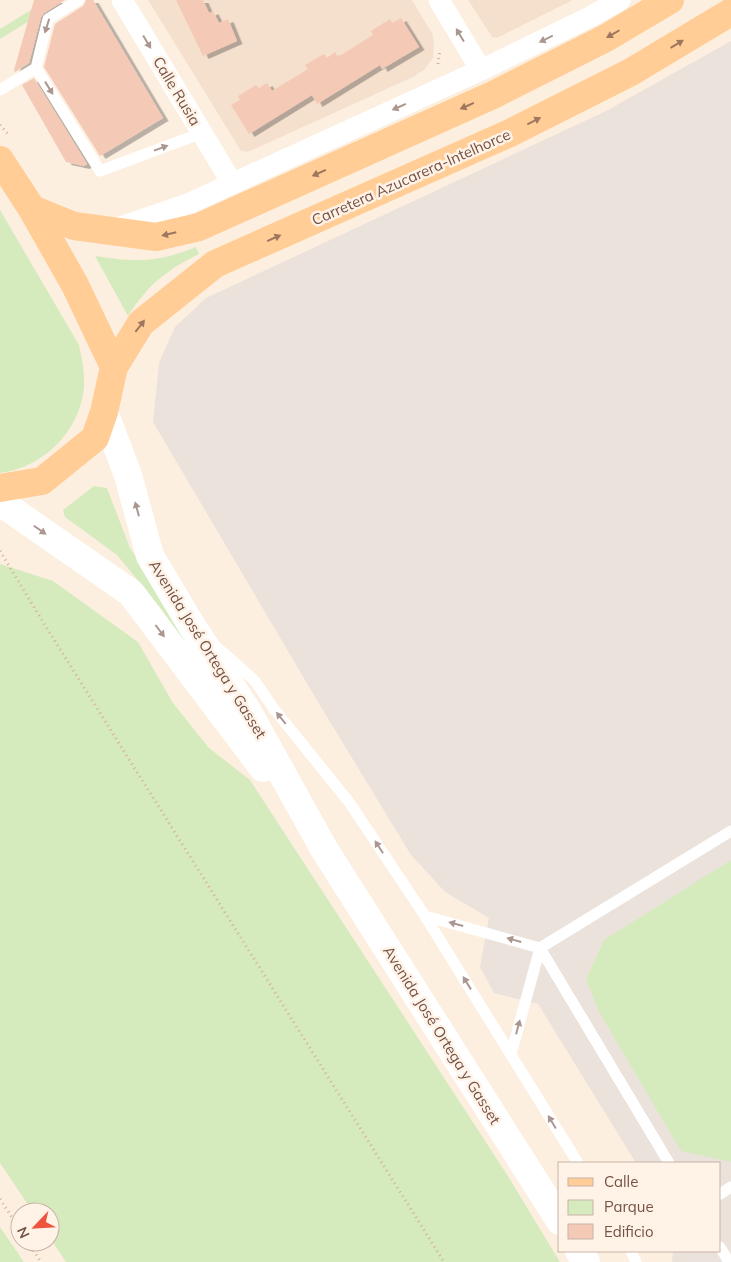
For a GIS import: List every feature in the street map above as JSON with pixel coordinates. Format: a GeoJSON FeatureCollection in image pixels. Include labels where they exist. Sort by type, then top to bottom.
{"type":"FeatureCollection","features":[{"type":"Feature","properties":{"kind":"main road"},"geometry":{"type":"LineString","coordinates":[[32,209],[74,226],[156,237],[199,227],[492,95],[606,38],[670,0]]}},
{"type":"Feature","properties":{"kind":"main road","name":"Carretera Azucarera-Intelhorce"},"geometry":{"type":"LineString","coordinates":[[0,488],[42,481],[94,438],[104,412],[114,367],[140,323],[215,264],[519,129],[631,72],[731,12]]}},
{"type":"Feature","properties":{"kind":"main road"},"geometry":{"type":"LineString","coordinates":[[6,149],[32,209],[76,285],[114,367]]}},
{"type":"Feature","properties":{"kind":"main road","name":"Avenida José Ortega y Gasset"},"geometry":{"type":"LineString","coordinates":[[104,412],[128,475],[150,556],[190,623],[248,712],[324,849],[558,1218]]}},
{"type":"Feature","properties":{"kind":"main road","name":"Avenida José Ortega y Gasset"},"geometry":{"type":"LineString","coordinates":[[0,502],[131,592],[324,849]]}},
{"type":"Feature","properties":{"kind":"street","name":"Calle Rusia"},"geometry":{"type":"LineString","coordinates":[[122,0],[232,183]]}},
{"type":"Feature","properties":{"kind":"street"},"geometry":{"type":"LineString","coordinates":[[439,0],[480,70]]}},
{"type":"Feature","properties":{"kind":"street"},"geometry":{"type":"LineString","coordinates":[[112,230],[188,204],[480,70],[590,17],[620,0]]}},
{"type":"Feature","properties":{"kind":"lane"},"geometry":{"type":"LineString","coordinates":[[0,90],[36,68],[48,19],[79,0]]}},
{"type":"Feature","properties":{"kind":"lane"},"geometry":{"type":"LineString","coordinates":[[36,68],[100,170],[202,133]]}},
{"type":"Feature","properties":{"kind":"lane"},"geometry":{"type":"LineString","coordinates":[[190,623],[255,681],[274,709],[349,802],[425,916],[577,1162]]}},
{"type":"Feature","properties":{"kind":"lane"},"geometry":{"type":"LineString","coordinates":[[511,1054],[540,948],[731,831]]}},
{"type":"Feature","properties":{"kind":"lane"},"geometry":{"type":"LineString","coordinates":[[425,916],[540,948],[668,1162]]}},
{"type":"Feature","properties":{"kind":"lane"},"geometry":{"type":"LineString","coordinates":[[721,1249],[729,1262]]}},
{"type":"Feature","properties":{"kind":"path"},"geometry":{"type":"LineString","coordinates":[[438,68],[440,40],[457,31]]}},
{"type":"Feature","properties":{"kind":"path"},"geometry":{"type":"LineString","coordinates":[[0,125],[6,149]]}},
{"type":"Feature","properties":{"kind":"path"},"geometry":{"type":"LineString","coordinates":[[0,551],[53,639],[444,1262]]}},
{"type":"Feature","properties":{"kind":"path"},"geometry":{"type":"LineString","coordinates":[[0,1199],[10,1214]]}},
{"type":"Feature","properties":{"kind":"shaded area"},"geometry":{"type":"Polygon","coordinates":[[[148,0],[412,0],[433,35],[433,58],[424,70],[413,77],[248,152],[241,151],[148,0]]]}},
{"type":"Feature","properties":{"kind":"shaded area"},"geometry":{"type":"Polygon","coordinates":[[[468,0],[573,0],[497,38],[492,37],[468,0]]]}},
{"type":"Feature","properties":{"kind":"shaded area"},"geometry":{"type":"Polygon","coordinates":[[[731,41],[731,1262],[672,1262],[673,1252],[721,1252],[721,1162],[635,1162],[538,1004],[494,993],[480,967],[489,918],[445,892],[411,855],[318,702],[153,422],[159,363],[175,327],[206,298],[606,111],[731,41]]]}},
{"type":"Feature","properties":{"kind":"green space"},"geometry":{"type":"Polygon","coordinates":[[[47,0],[63,0],[0,39],[0,29],[47,0]]]}},
{"type":"Feature","properties":{"kind":"green space"},"geometry":{"type":"Polygon","coordinates":[[[0,210],[79,345],[83,366],[84,388],[81,404],[75,419],[57,445],[31,463],[0,473],[0,210]]]}},
{"type":"Feature","properties":{"kind":"green space"},"geometry":{"type":"Polygon","coordinates":[[[196,247],[199,254],[159,279],[143,295],[128,316],[95,256],[146,260],[169,256],[196,247]]]}},
{"type":"Feature","properties":{"kind":"green space"},"geometry":{"type":"Polygon","coordinates":[[[94,486],[107,488],[130,548],[220,692],[158,605],[117,555],[65,517],[63,510],[94,486]]]}},
{"type":"Feature","properties":{"kind":"green space"},"geometry":{"type":"Polygon","coordinates":[[[0,564],[53,581],[138,642],[173,703],[209,748],[250,780],[506,1173],[560,1262],[66,1262],[59,1252],[60,1202],[26,1202],[0,1163],[0,564]]]}},
{"type":"Feature","properties":{"kind":"green space"},"geometry":{"type":"Polygon","coordinates":[[[731,860],[731,1162],[681,1151],[598,1010],[586,979],[604,940],[731,860]]]}},
{"type":"Feature","properties":{"kind":"green space"},"geometry":{"type":"Polygon","coordinates":[[[0,1227],[10,1242],[10,1252],[17,1252],[24,1262],[0,1262],[0,1227]]]}},
{"type":"Feature","properties":{"kind":"building"},"geometry":{"type":"Polygon","coordinates":[[[34,0],[65,0],[44,13],[41,17],[29,63],[15,72],[14,70],[34,0]]]}},
{"type":"Feature","properties":{"kind":"building"},"geometry":{"type":"Polygon","coordinates":[[[86,0],[93,0],[163,118],[100,156],[44,67],[55,24],[83,6],[86,0]]]}},
{"type":"Feature","properties":{"kind":"building"},"geometry":{"type":"Polygon","coordinates":[[[176,0],[203,0],[209,13],[213,11],[219,23],[228,19],[237,41],[203,56],[176,0]]]}},
{"type":"Feature","properties":{"kind":"building"},"geometry":{"type":"Polygon","coordinates":[[[401,18],[419,47],[382,69],[380,65],[317,104],[312,95],[249,134],[231,105],[240,100],[238,96],[256,85],[259,88],[267,83],[272,91],[308,69],[305,65],[324,54],[327,58],[335,52],[338,57],[373,35],[371,31],[390,19],[392,23],[401,18]]]}},
{"type":"Feature","properties":{"kind":"building"},"geometry":{"type":"Polygon","coordinates":[[[34,78],[87,164],[84,166],[66,162],[22,85],[34,78]]]}}]}
